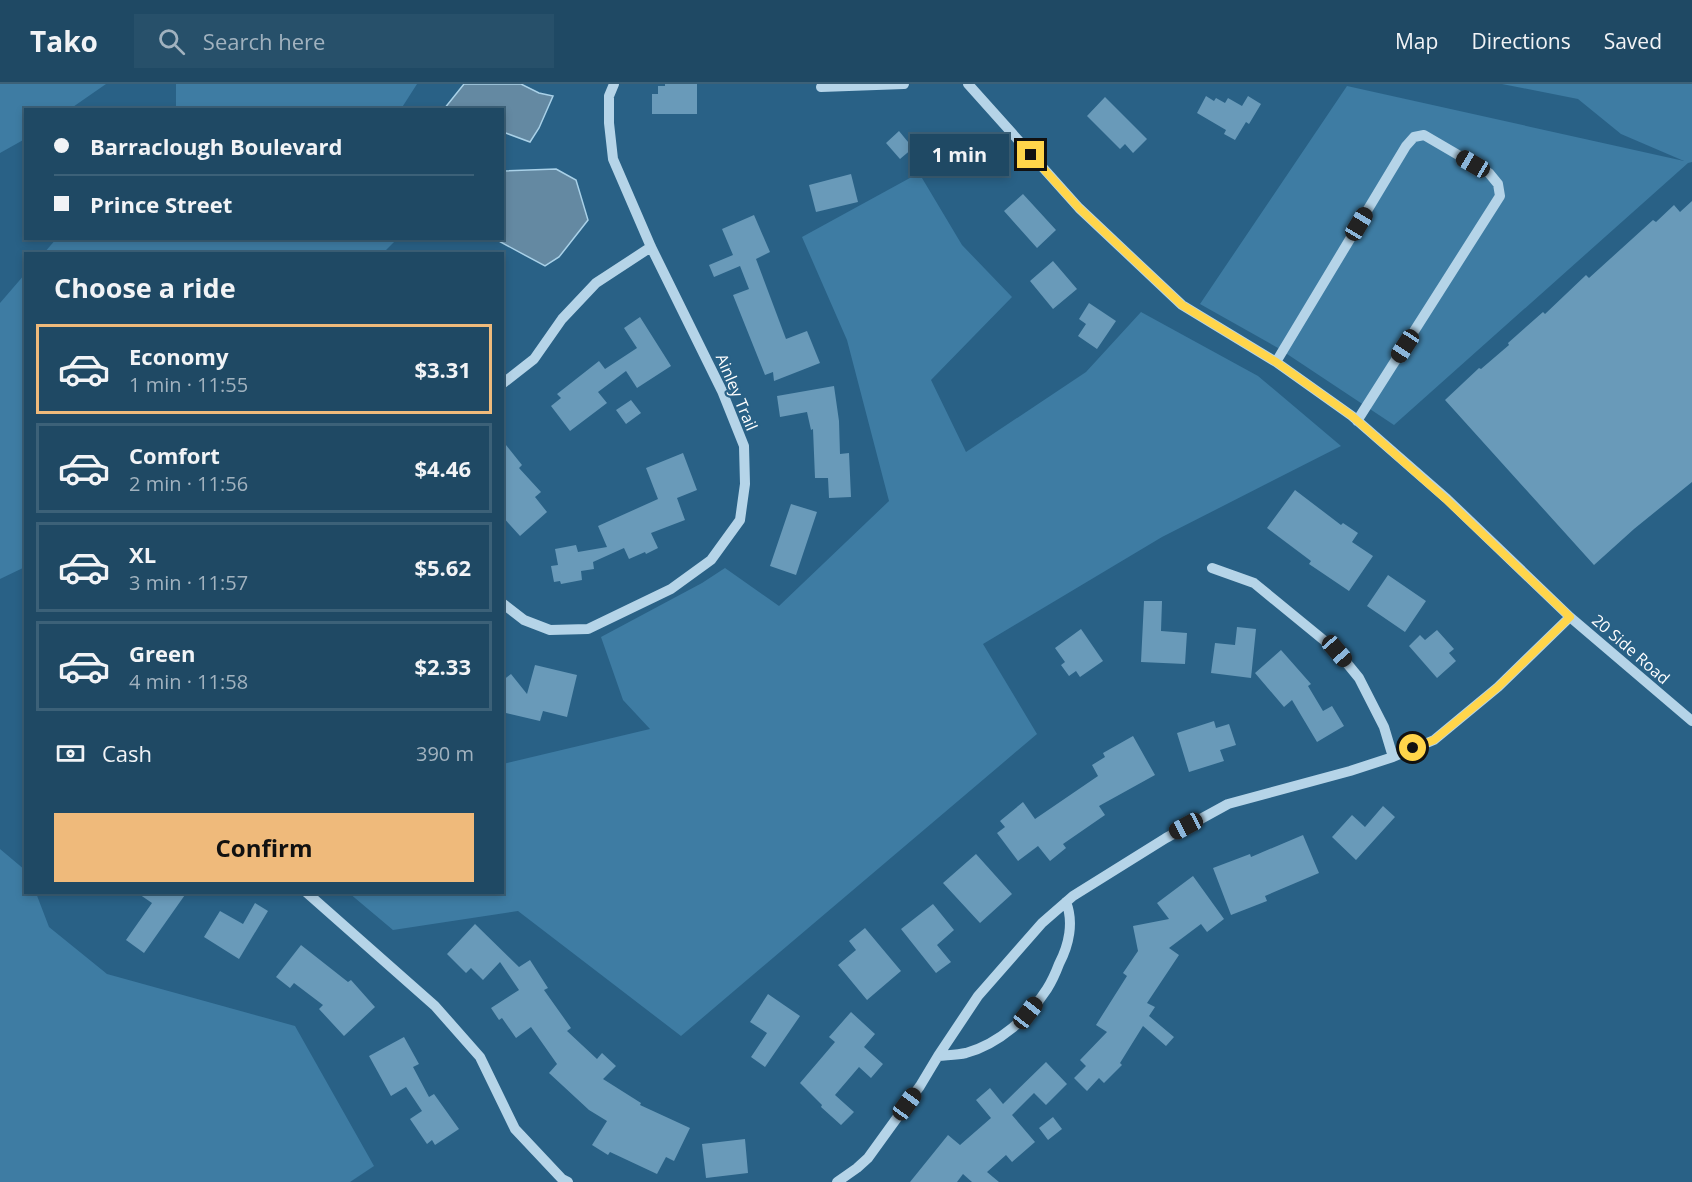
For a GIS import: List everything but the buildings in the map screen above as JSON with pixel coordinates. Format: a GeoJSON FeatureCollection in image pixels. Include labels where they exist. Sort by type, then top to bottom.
{"type":"FeatureCollection","features":[{"type":"Feature","properties":{"kind":"street","name":"Ainley Trail"},"geometry":{"type":"LineString","coordinates":[[504,605],[524,620],[550,630],[588,629],[671,589],[711,561],[740,520],[746,484],[744,446],[722,391],[651,247],[613,159],[609,96],[614,84]]}},
{"type":"Feature","properties":{"kind":"street"},"geometry":{"type":"LineString","coordinates":[[821,87],[904,84]]}},
{"type":"Feature","properties":{"kind":"street","name":"20 Side Road"},"geometry":{"type":"LineString","coordinates":[[968,84],[1079,208],[1182,305],[1276,362],[1357,421],[1447,500],[1570,617],[1692,721]]}},
{"type":"Feature","properties":{"kind":"street"},"geometry":{"type":"LineString","coordinates":[[1276,362],[1406,146],[1414,137],[1424,135],[1489,173],[1498,184],[1500,196],[1357,421]]}},
{"type":"Feature","properties":{"kind":"street"},"geometry":{"type":"LineString","coordinates":[[504,382],[534,359],[562,319],[596,283],[651,247]]}},
{"type":"Feature","properties":{"kind":"street"},"geometry":{"type":"LineString","coordinates":[[1212,568],[1254,583],[1337,651],[1359,678],[1384,727],[1393,757]]}},
{"type":"Feature","properties":{"kind":"street"},"geometry":{"type":"LineString","coordinates":[[837,1182],[868,1158],[921,1086],[978,996],[1042,923],[1073,896],[1166,838],[1228,804],[1350,771],[1434,740],[1498,687],[1570,617]]}},
{"type":"Feature","properties":{"kind":"street"},"geometry":{"type":"LineString","coordinates":[[308,894],[435,1006],[480,1057],[516,1129],[562,1179],[568,1182]]}},
{"type":"Feature","properties":{"kind":"street"},"geometry":{"type":"LineString","coordinates":[[938,1056],[966,1053],[987,1044],[1012,1029],[1028,1013],[1048,988],[1065,953],[1070,928],[1070,913],[1066,902]]}},
{"type":"Feature","properties":{"kind":"shaded area"},"geometry":{"type":"Polygon","coordinates":[[[0,84],[106,84],[71,108],[24,108],[24,140],[0,153],[0,84]]]}},
{"type":"Feature","properties":{"kind":"shaded area"},"geometry":{"type":"Polygon","coordinates":[[[176,84],[417,84],[402,108],[176,108],[176,84]]]}},
{"type":"Feature","properties":{"kind":"shaded area"},"geometry":{"type":"Polygon","coordinates":[[[464,84],[521,84],[539,93],[553,96],[530,142],[504,132],[504,108],[445,108],[464,84]]]}},
{"type":"Feature","properties":{"kind":"shaded area"},"geometry":{"type":"Polygon","coordinates":[[[1502,84],[1692,84],[1692,162],[1688,163],[1394,425],[1278,348],[1200,304],[1347,86],[1684,161],[1621,134],[1578,99],[1502,84]]]}},
{"type":"Feature","properties":{"kind":"shaded area"},"geometry":{"type":"Polygon","coordinates":[[[556,169],[576,180],[588,220],[559,257],[545,266],[497,240],[504,240],[504,171],[556,169]]]}},
{"type":"Feature","properties":{"kind":"shaded area"},"geometry":{"type":"Polygon","coordinates":[[[919,173],[962,245],[1012,297],[931,380],[966,452],[1086,372],[1141,312],[1258,376],[1341,446],[1162,537],[983,644],[1037,734],[681,1036],[518,911],[393,930],[350,894],[504,894],[504,764],[650,729],[623,700],[601,637],[702,583],[725,568],[779,606],[889,501],[847,340],[802,237],[919,173]]]}},
{"type":"Feature","properties":{"kind":"shaded area"},"geometry":{"type":"Polygon","coordinates":[[[55,240],[396,240],[384,252],[45,252],[55,240]]]}},
{"type":"Feature","properties":{"kind":"shaded area"},"geometry":{"type":"Polygon","coordinates":[[[24,275],[24,567],[0,579],[0,303],[24,275]]]}},
{"type":"Feature","properties":{"kind":"shaded area"},"geometry":{"type":"Polygon","coordinates":[[[0,849],[24,869],[24,894],[36,894],[49,927],[107,974],[295,1026],[374,1166],[350,1182],[0,1182],[0,849]]]}},
{"type":"Feature","properties":{"kind":"route"},"geometry":{"type":"LineString","coordinates":[[1031,155],[1079,208],[1182,305],[1276,362],[1352,416],[1447,500],[1570,617],[1498,687],[1434,740],[1413,748]]}}]}
